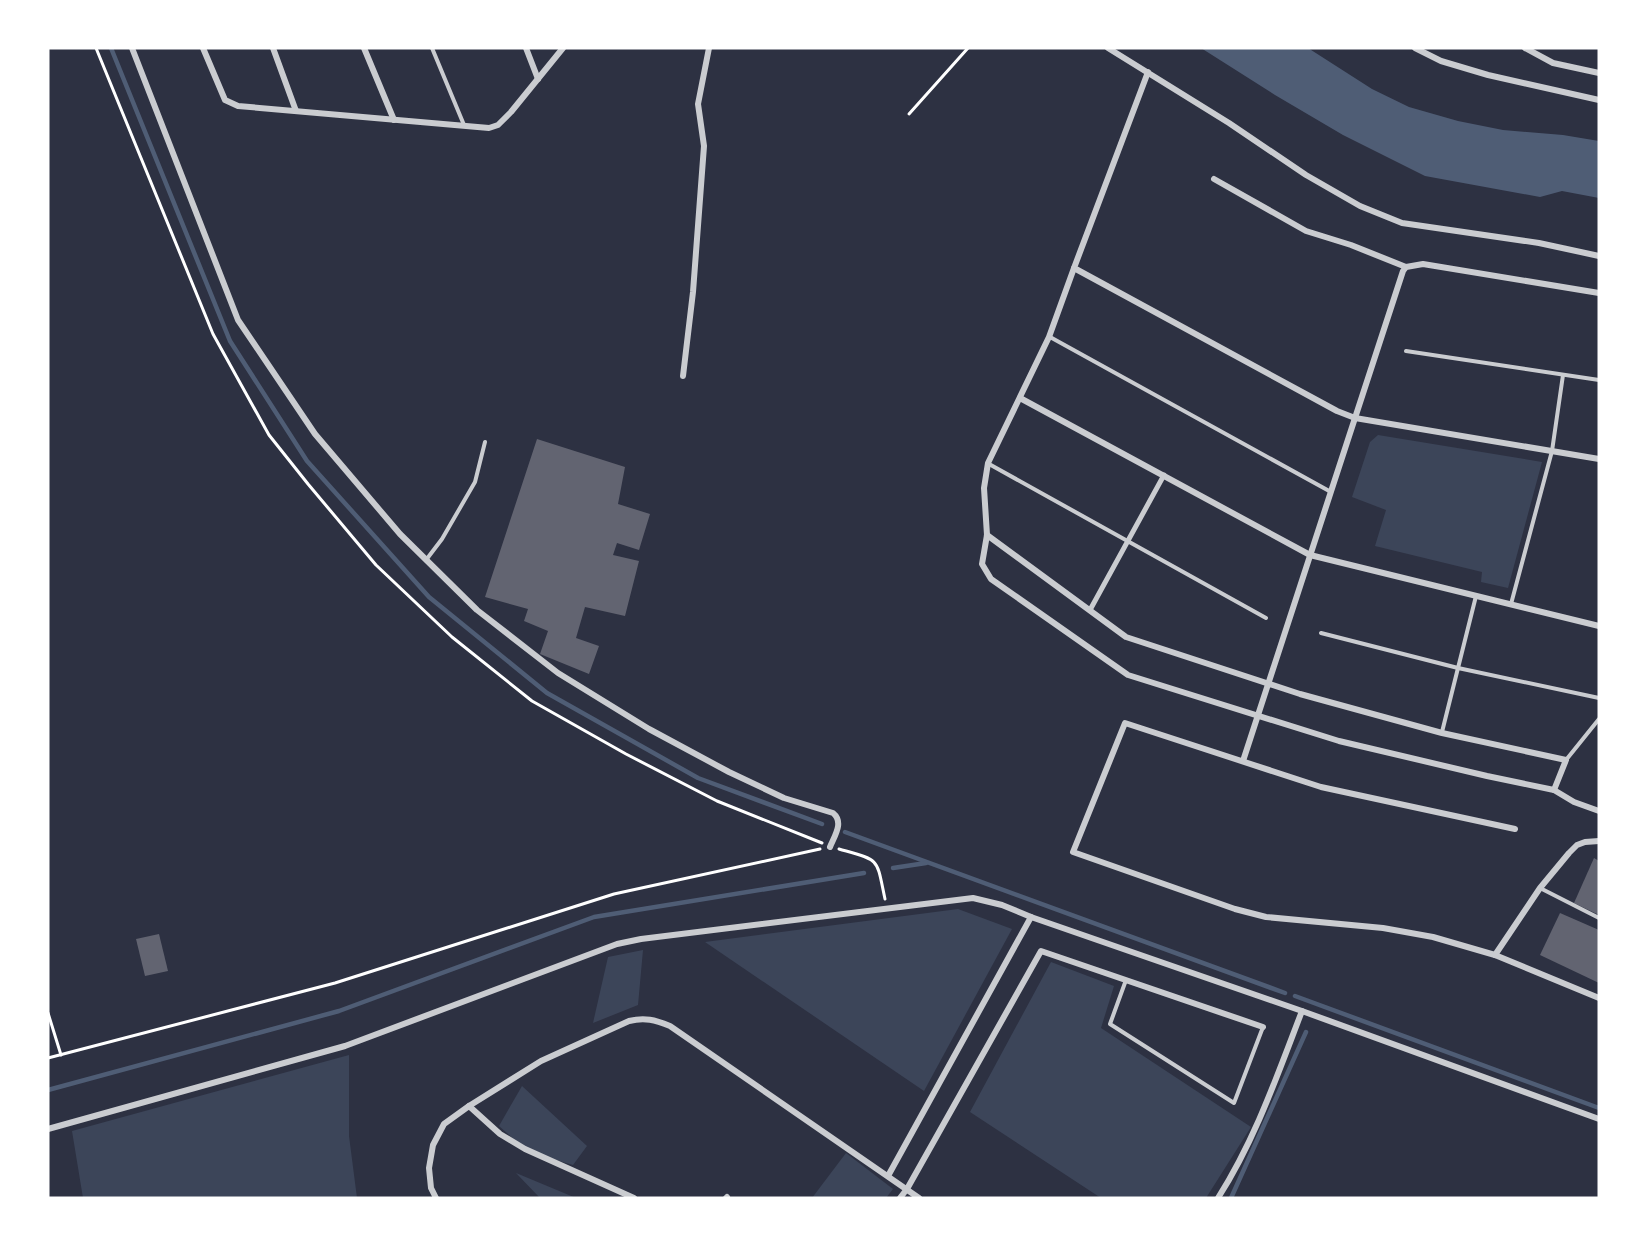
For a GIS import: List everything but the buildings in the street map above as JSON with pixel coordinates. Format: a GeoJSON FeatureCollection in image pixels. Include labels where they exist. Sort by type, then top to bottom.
{"type":"FeatureCollection","features":[{"type":"Feature","properties":{"kind":"street"},"geometry":{"type":"LineString","coordinates":[[132,48],[238,320],[315,434],[400,534],[477,610],[558,673],[649,729],[729,772],[784,798],[833,813],[838,817],[839,823],[830,847]]}},
{"type":"Feature","properties":{"kind":"street"},"geometry":{"type":"LineString","coordinates":[[203,48],[225,100],[238,106],[489,128],[498,125],[563,48]]}},
{"type":"Feature","properties":{"kind":"street"},"geometry":{"type":"LineString","coordinates":[[273,48],[296,111]]}},
{"type":"Feature","properties":{"kind":"street"},"geometry":{"type":"LineString","coordinates":[[364,48],[394,120]]}},
{"type":"Feature","properties":{"kind":"street"},"geometry":{"type":"LineString","coordinates":[[526,48],[538,79]]}},
{"type":"Feature","properties":{"kind":"street"},"geometry":{"type":"LineString","coordinates":[[683,376],[694,281],[704,146],[698,104],[709,48]]}},
{"type":"Feature","properties":{"kind":"street"},"geometry":{"type":"LineString","coordinates":[[1108,48],[1306,175],[1360,206],[1402,223],[1539,243],[1599,256]]}},
{"type":"Feature","properties":{"kind":"street"},"geometry":{"type":"LineString","coordinates":[[1415,48],[1441,61],[1488,75],[1599,100]]}},
{"type":"Feature","properties":{"kind":"street"},"geometry":{"type":"LineString","coordinates":[[1525,48],[1553,63],[1599,73]]}},
{"type":"Feature","properties":{"kind":"street"},"geometry":{"type":"LineString","coordinates":[[1148,72],[1049,337],[988,464],[984,488],[987,535],[982,564],[991,579],[1112,666],[1128,675],[1339,741],[1554,790],[1574,802],[1599,811]]}},
{"type":"Feature","properties":{"kind":"street"},"geometry":{"type":"LineString","coordinates":[[1214,179],[1306,231],[1351,244],[1406,267],[1423,264],[1599,293]]}},
{"type":"Feature","properties":{"kind":"street"},"geometry":{"type":"LineString","coordinates":[[1243,762],[1402,271],[1406,267]]}},
{"type":"Feature","properties":{"kind":"street"},"geometry":{"type":"LineString","coordinates":[[1074,268],[1337,411],[1355,418],[1599,459]]}},
{"type":"Feature","properties":{"kind":"street"},"geometry":{"type":"LineString","coordinates":[[1020,398],[1310,555],[1599,626]]}},
{"type":"Feature","properties":{"kind":"street"},"geometry":{"type":"LineString","coordinates":[[1090,610],[1164,475]]}},
{"type":"Feature","properties":{"kind":"street"},"geometry":{"type":"LineString","coordinates":[[987,535],[1126,637],[1268,684],[1442,733],[1566,760],[1554,790]]}},
{"type":"Feature","properties":{"kind":"street"},"geometry":{"type":"LineString","coordinates":[[1515,829],[1321,787],[1125,723],[1073,852],[1266,918],[1383,928],[1433,937],[1495,955],[1599,998]]}},
{"type":"Feature","properties":{"kind":"street"},"geometry":{"type":"LineString","coordinates":[[1495,955],[1540,888],[1577,845],[1585,842],[1599,842]]}},
{"type":"Feature","properties":{"kind":"street"},"geometry":{"type":"LineString","coordinates":[[48,1129],[345,1046],[617,944],[641,939],[973,898],[1002,905],[1599,1119]]}},
{"type":"Feature","properties":{"kind":"street"},"geometry":{"type":"LineString","coordinates":[[888,1176],[1031,917]]}},
{"type":"Feature","properties":{"kind":"street"},"geometry":{"type":"LineString","coordinates":[[900,1198],[1041,951],[1263,1027]]}},
{"type":"Feature","properties":{"kind":"street"},"geometry":{"type":"LineString","coordinates":[[1218,1198],[1232,1177],[1259,1123],[1302,1011]]}},
{"type":"Feature","properties":{"kind":"street"},"geometry":{"type":"LineString","coordinates":[[436,1198],[431,1188],[429,1168],[433,1145],[444,1124],[541,1061],[641,1018],[656,1020],[670,1026],[919,1198]]}},
{"type":"Feature","properties":{"kind":"street"},"geometry":{"type":"LineString","coordinates":[[469,1106],[500,1134],[525,1149],[634,1198]]}},
{"type":"Feature","properties":{"kind":"lane"},"geometry":{"type":"LineString","coordinates":[[432,48],[465,127]]}},
{"type":"Feature","properties":{"kind":"lane"},"geometry":{"type":"LineString","coordinates":[[1049,337],[1331,492]]}},
{"type":"Feature","properties":{"kind":"lane"},"geometry":{"type":"LineString","coordinates":[[1406,351],[1599,380]]}},
{"type":"Feature","properties":{"kind":"lane"},"geometry":{"type":"LineString","coordinates":[[1511,605],[1552,451],[1563,375]]}},
{"type":"Feature","properties":{"kind":"lane"},"geometry":{"type":"LineString","coordinates":[[426,560],[442,539],[475,482],[485,442]]}},
{"type":"Feature","properties":{"kind":"lane"},"geometry":{"type":"LineString","coordinates":[[988,464],[1266,618]]}},
{"type":"Feature","properties":{"kind":"lane"},"geometry":{"type":"LineString","coordinates":[[1442,733],[1476,596]]}},
{"type":"Feature","properties":{"kind":"lane"},"geometry":{"type":"LineString","coordinates":[[1321,633],[1458,668],[1599,698]]}},
{"type":"Feature","properties":{"kind":"lane"},"geometry":{"type":"LineString","coordinates":[[1566,760],[1599,718]]}},
{"type":"Feature","properties":{"kind":"lane"},"geometry":{"type":"LineString","coordinates":[[1540,888],[1599,918]]}},
{"type":"Feature","properties":{"kind":"lane"},"geometry":{"type":"LineString","coordinates":[[1126,980],[1110,1024],[1234,1103],[1263,1027]]}},
{"type":"Feature","properties":{"kind":"path"},"geometry":{"type":"LineString","coordinates":[[96,48],[213,334],[269,435],[376,565],[452,637],[532,701],[626,754],[717,801],[830,847],[871,859],[877,863],[886,908]]}},
{"type":"Feature","properties":{"kind":"path"},"geometry":{"type":"LineString","coordinates":[[909,114],[968,48]]}},
{"type":"Feature","properties":{"kind":"path"},"geometry":{"type":"LineString","coordinates":[[48,1058],[335,983],[614,894],[830,847]]}},
{"type":"Feature","properties":{"kind":"path"},"geometry":{"type":"LineString","coordinates":[[48,1013],[61,1055]]}},
{"type":"Feature","properties":{"kind":"shaded area"},"geometry":{"type":"Polygon","coordinates":[[[1201,48],[1308,48],[1372,89],[1409,107],[1458,121],[1503,130],[1563,135],[1599,141],[1599,198],[1562,191],[1540,197],[1425,176],[1343,135],[1201,48]]]}},
{"type":"Feature","properties":{"kind":"shaded area"},"geometry":{"type":"Polygon","coordinates":[[[1378,435],[1542,462],[1508,588],[1481,582],[1482,572],[1375,546],[1386,510],[1352,497],[1370,442],[1378,435]]]}},
{"type":"Feature","properties":{"kind":"shaded area"},"geometry":{"type":"Polygon","coordinates":[[[958,909],[1012,929],[924,1091],[705,942],[958,909]]]}},
{"type":"Feature","properties":{"kind":"shaded area"},"geometry":{"type":"Polygon","coordinates":[[[643,950],[638,1005],[593,1023],[608,957],[643,950]]]}},
{"type":"Feature","properties":{"kind":"shaded area"},"geometry":{"type":"Polygon","coordinates":[[[1051,962],[1114,986],[1101,1028],[1251,1127],[1206,1198],[1101,1198],[970,1112],[1051,962]]]}},
{"type":"Feature","properties":{"kind":"shaded area"},"geometry":{"type":"Polygon","coordinates":[[[349,1055],[349,1136],[357,1198],[83,1198],[72,1131],[349,1055]]]}},
{"type":"Feature","properties":{"kind":"shaded area"},"geometry":{"type":"Polygon","coordinates":[[[522,1086],[587,1146],[573,1165],[528,1152],[499,1126],[522,1086]]]}},
{"type":"Feature","properties":{"kind":"shaded area"},"geometry":{"type":"Polygon","coordinates":[[[846,1153],[893,1189],[886,1198],[812,1198],[846,1153]]]}},
{"type":"Feature","properties":{"kind":"shaded area"},"geometry":{"type":"Polygon","coordinates":[[[516,1173],[576,1198],[540,1198],[516,1173]]]}},
{"type":"Feature","properties":{"kind":"waterway"},"geometry":{"type":"LineString","coordinates":[[111,48],[230,341],[307,461],[429,597],[547,693],[698,778],[822,824]]}},
{"type":"Feature","properties":{"kind":"waterway"},"geometry":{"type":"LineString","coordinates":[[845,832],[1285,993]]}},
{"type":"Feature","properties":{"kind":"waterway"},"geometry":{"type":"LineString","coordinates":[[893,868],[926,863]]}},
{"type":"Feature","properties":{"kind":"waterway"},"geometry":{"type":"LineString","coordinates":[[48,1090],[339,1011],[594,917],[864,873]]}},
{"type":"Feature","properties":{"kind":"waterway"},"geometry":{"type":"LineString","coordinates":[[1295,996],[1599,1108]]}},
{"type":"Feature","properties":{"kind":"waterway"},"geometry":{"type":"LineString","coordinates":[[1231,1198],[1306,1032]]}}]}
